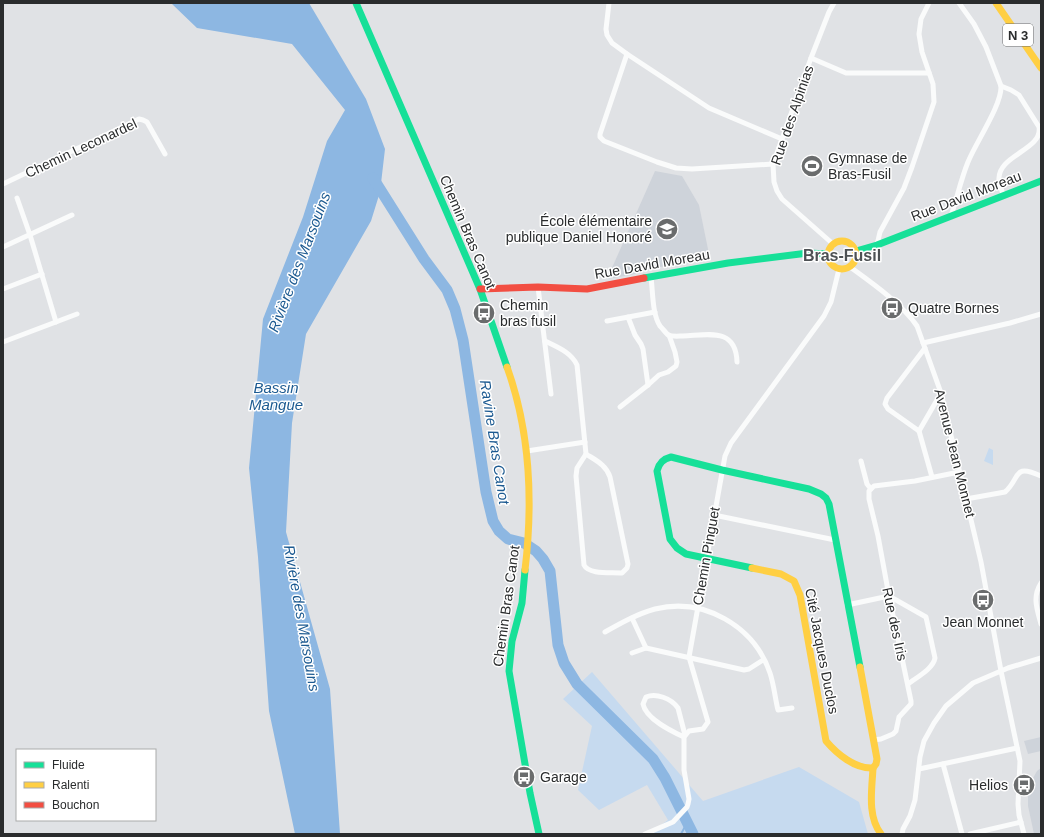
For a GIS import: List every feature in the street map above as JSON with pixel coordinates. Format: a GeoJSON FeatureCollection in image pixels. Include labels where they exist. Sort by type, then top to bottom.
{"type":"FeatureCollection","features":[{"type":"Feature","properties":{"kind":"street","name":"Chemin Bras Canot"},"geometry":{"type":"LineString","coordinates":[[356,3],[480,289],[513,383],[521,414],[526,451],[529,499],[527,556],[522,603],[512,641],[509,657],[509,671],[530,792],[539,834]]}},
{"type":"Feature","properties":{"kind":"street"},"geometry":{"type":"LineString","coordinates":[[609,3],[606,29],[607,35],[612,43],[709,108],[782,139]]}},
{"type":"Feature","properties":{"kind":"street","name":"Rue des Alpinias"},"geometry":{"type":"LineString","coordinates":[[829,12],[830,3]]}},
{"type":"Feature","properties":{"kind":"street","name":"Rue des Alpinias"},"geometry":{"type":"LineString","coordinates":[[833,244],[782,199],[774,182],[773,164],[811,58],[834,3]]}},
{"type":"Feature","properties":{"kind":"street"},"geometry":{"type":"LineString","coordinates":[[877,245],[880,232],[904,188],[912,168],[934,102],[934,93],[922,52],[919,34],[921,19],[929,3]]}},
{"type":"Feature","properties":{"kind":"street"},"geometry":{"type":"LineString","coordinates":[[951,216],[967,164],[997,104],[1001,92],[1001,86],[986,47],[974,24],[959,3]]}},
{"type":"Feature","properties":{"kind":"street","name":"N 3"},"geometry":{"type":"LineString","coordinates":[[996,3],[1041,68]]}},
{"type":"Feature","properties":{"kind":"street"},"geometry":{"type":"LineString","coordinates":[[627,54],[600,134],[600,137],[604,141],[676,168],[692,169],[773,164]]}},
{"type":"Feature","properties":{"kind":"street"},"geometry":{"type":"LineString","coordinates":[[811,58],[846,73],[929,73]]}},
{"type":"Feature","properties":{"kind":"street"},"geometry":{"type":"LineString","coordinates":[[1001,86],[1019,95],[1040,131],[1035,141],[1009,161],[1002,169],[999,176],[999,182],[1004,196]]}},
{"type":"Feature","properties":{"kind":"street","name":"Chemin Leconardel"},"geometry":{"type":"LineString","coordinates":[[3,184],[138,119],[147,122],[165,154]]}},
{"type":"Feature","properties":{"kind":"street","name":"Rue David Moreau"},"geometry":{"type":"LineString","coordinates":[[856,251],[877,245],[1041,181]]}},
{"type":"Feature","properties":{"kind":"street"},"geometry":{"type":"LineString","coordinates":[[17,198],[30,235],[56,322]]}},
{"type":"Feature","properties":{"kind":"street"},"geometry":{"type":"LineString","coordinates":[[3,247],[72,215]]}},
{"type":"Feature","properties":{"kind":"street"},"geometry":{"type":"LineString","coordinates":[[845,241],[853,246],[856,251],[856,257],[850,267],[839,269],[831,264],[828,254],[833,244],[845,241]]}},
{"type":"Feature","properties":{"kind":"street","name":"Rue David Moreau"},"geometry":{"type":"LineString","coordinates":[[480,289],[538,287],[587,289],[728,263],[808,253],[828,254]]}},
{"type":"Feature","properties":{"kind":"street","name":"Avenue Jean Monnet"},"geometry":{"type":"LineString","coordinates":[[850,267],[875,286],[911,318],[924,345],[941,393],[981,562],[1001,671],[1020,761],[1018,804],[1020,822],[1024,834]]}},
{"type":"Feature","properties":{"kind":"street","name":"Chemin Pinguet"},"geometry":{"type":"LineString","coordinates":[[684,736],[689,731],[703,730],[708,722],[689,657],[725,456],[731,443],[824,316],[831,302],[839,269]]}},
{"type":"Feature","properties":{"kind":"street"},"geometry":{"type":"LineString","coordinates":[[3,289],[42,274]]}},
{"type":"Feature","properties":{"kind":"street"},"geometry":{"type":"LineString","coordinates":[[620,407],[659,375],[668,372],[676,366],[677,362],[669,335],[660,325],[655,312],[651,278]]}},
{"type":"Feature","properties":{"kind":"street"},"geometry":{"type":"LineString","coordinates":[[538,287],[550,394]]}},
{"type":"Feature","properties":{"kind":"street"},"geometry":{"type":"LineString","coordinates":[[607,321],[655,312]]}},
{"type":"Feature","properties":{"kind":"street"},"geometry":{"type":"LineString","coordinates":[[3,342],[77,314]]}},
{"type":"Feature","properties":{"kind":"street"},"geometry":{"type":"LineString","coordinates":[[932,478],[919,431],[888,409],[886,404],[887,398],[924,345],[1041,314]]}},
{"type":"Feature","properties":{"kind":"street"},"geometry":{"type":"LineString","coordinates":[[628,317],[635,335],[641,344],[648,385]]}},
{"type":"Feature","properties":{"kind":"street"},"geometry":{"type":"LineString","coordinates":[[669,335],[719,335],[726,337],[731,342],[736,355],[736,362]]}},
{"type":"Feature","properties":{"kind":"street"},"geometry":{"type":"LineString","coordinates":[[545,341],[564,351],[572,357],[577,365],[586,454],[577,468],[576,476],[584,565],[585,568],[590,571],[622,572],[627,568],[627,560],[610,477],[606,468],[602,464],[586,454]]}},
{"type":"Feature","properties":{"kind":"street"},"geometry":{"type":"LineString","coordinates":[[919,431],[941,393]]}},
{"type":"Feature","properties":{"kind":"street"},"geometry":{"type":"LineString","coordinates":[[526,451],[585,442]]}},
{"type":"Feature","properties":{"kind":"street","name":"Cité Jacques Duclos"},"geometry":{"type":"LineString","coordinates":[[873,768],[864,768],[837,753],[826,741],[800,595],[794,581],[781,574],[706,559],[680,552],[672,544],[657,471],[661,461],[665,458],[671,457],[809,489],[821,493],[826,498],[829,504],[877,759],[873,768],[873,819],[879,833]]}},
{"type":"Feature","properties":{"kind":"street","name":"Rue des Iris"},"geometry":{"type":"LineString","coordinates":[[861,461],[867,484],[871,489],[869,499],[878,536],[911,704],[899,717],[896,731],[888,736],[873,740]]}},
{"type":"Feature","properties":{"kind":"street"},"geometry":{"type":"LineString","coordinates":[[966,499],[1005,492],[1016,475],[1022,471],[1030,471],[1041,476]]}},
{"type":"Feature","properties":{"kind":"street"},"geometry":{"type":"LineString","coordinates":[[871,489],[874,486],[932,478],[959,472]]}},
{"type":"Feature","properties":{"kind":"street"},"geometry":{"type":"LineString","coordinates":[[714,515],[835,540]]}},
{"type":"Feature","properties":{"kind":"street"},"geometry":{"type":"LineString","coordinates":[[1041,583],[1037,589],[1035,601],[1041,624]]}},
{"type":"Feature","properties":{"kind":"street"},"geometry":{"type":"LineString","coordinates":[[847,605],[889,596],[926,617],[935,658],[930,666],[908,684]]}},
{"type":"Feature","properties":{"kind":"street"},"geometry":{"type":"LineString","coordinates":[[605,632],[643,613],[667,607],[697,608],[715,613],[742,632],[757,648],[770,673],[778,710],[792,708]]}},
{"type":"Feature","properties":{"kind":"street"},"geometry":{"type":"LineString","coordinates":[[632,618],[646,648]]}},
{"type":"Feature","properties":{"kind":"street"},"geometry":{"type":"LineString","coordinates":[[632,653],[646,648],[746,671],[763,660]]}},
{"type":"Feature","properties":{"kind":"street"},"geometry":{"type":"LineString","coordinates":[[897,834],[903,832],[910,816],[924,741],[946,706],[973,683],[1001,671],[1041,658]]}},
{"type":"Feature","properties":{"kind":"street"},"geometry":{"type":"LineString","coordinates":[[646,834],[673,822],[687,807],[689,799],[684,770],[684,736],[678,708],[675,704],[659,696],[651,695],[646,697],[643,704],[646,710],[661,725],[684,736]]}},
{"type":"Feature","properties":{"kind":"street"},"geometry":{"type":"LineString","coordinates":[[919,769],[1017,748]]}},
{"type":"Feature","properties":{"kind":"street"},"geometry":{"type":"LineString","coordinates":[[943,764],[962,834]]}},
{"type":"Feature","properties":{"kind":"street"},"geometry":{"type":"LineString","coordinates":[[970,834],[1020,822]]}},
{"type":"Feature","properties":{"kind":"shaded area","name":"École élémentaire publique Daniel Honoré"},"geometry":{"type":"Polygon","coordinates":[[[655,171],[682,176],[699,205],[709,254],[631,275],[607,279],[655,171]]]}},
{"type":"Feature","properties":{"kind":"shaded area"},"geometry":{"type":"Polygon","coordinates":[[[989,448],[993,450],[993,465],[984,461],[989,448]]]}},
{"type":"Feature","properties":{"kind":"shaded area"},"geometry":{"type":"Polygon","coordinates":[[[592,672],[703,801],[799,767],[859,802],[868,834],[649,834],[668,820],[647,785],[599,810],[578,790],[592,726],[563,699],[592,672]]]}},
{"type":"Feature","properties":{"kind":"shaded area"},"geometry":{"type":"Polygon","coordinates":[[[1041,737],[1041,751],[1028,754],[1024,741],[1041,737]]]}},
{"type":"Feature","properties":{"kind":"shaded area"},"geometry":{"type":"Polygon","coordinates":[[[1041,768],[1041,834],[1034,834],[1028,806],[1028,796],[1032,780],[1037,771],[1041,768]]]}},
{"type":"Feature","properties":{"kind":"water"},"geometry":{"type":"Polygon","coordinates":[[[151,3],[309,3],[366,99],[385,149],[380,192],[371,221],[306,334],[292,423],[286,532],[330,689],[340,834],[295,834],[269,711],[258,557],[249,468],[263,319],[303,217],[327,141],[345,110],[292,44],[197,28],[172,4],[151,3]]]}},
{"type":"Feature","properties":{"kind":"waterway","name":"Ravine Bras Canot"},"geometry":{"type":"LineString","coordinates":[[373,178],[424,259],[447,290],[455,309],[463,340],[486,492],[493,521],[499,531],[508,539],[524,543],[536,551],[543,559],[550,571],[558,645],[564,663],[577,684],[653,759],[665,778],[693,834]]}},
{"type":"Feature","properties":{"kind":"waterway"},"geometry":{"type":"LineString","coordinates":[[681,834],[687,823]]}},
{"type":"Feature","properties":{"kind":"traffic: fast"},"geometry":{"type":"LineString","coordinates":[[356,3],[480,289],[507,367]]}},
{"type":"Feature","properties":{"kind":"traffic: fast"},"geometry":{"type":"LineString","coordinates":[[856,251],[877,245],[1041,181]]}},
{"type":"Feature","properties":{"kind":"traffic: fast"},"geometry":{"type":"LineString","coordinates":[[644,278],[728,263],[808,253],[828,254]]}},
{"type":"Feature","properties":{"kind":"traffic: fast"},"geometry":{"type":"LineString","coordinates":[[752,568],[686,554],[677,548],[670,539],[657,471],[660,464],[664,460],[671,457],[809,489],[826,498],[829,504],[860,667]]}},
{"type":"Feature","properties":{"kind":"traffic: fast"},"geometry":{"type":"LineString","coordinates":[[525,570],[522,603],[512,641],[509,671],[530,793],[539,834]]}},
{"type":"Feature","properties":{"kind":"traffic: slow"},"geometry":{"type":"LineString","coordinates":[[996,3],[1041,68]]}},
{"type":"Feature","properties":{"kind":"traffic: slow"},"geometry":{"type":"LineString","coordinates":[[842,241],[852,245],[856,255],[852,265],[842,269],[832,265],[828,255],[832,245],[842,241]]}},
{"type":"Feature","properties":{"kind":"traffic: slow"},"geometry":{"type":"LineString","coordinates":[[507,367],[521,416],[528,467],[529,519],[525,570]]}},
{"type":"Feature","properties":{"kind":"traffic: slow"},"geometry":{"type":"LineString","coordinates":[[752,568],[781,574],[794,581],[800,595],[826,741],[835,751],[847,760],[866,768],[873,768]]}},
{"type":"Feature","properties":{"kind":"traffic: slow"},"geometry":{"type":"LineString","coordinates":[[860,667],[877,759],[873,768],[871,793],[872,811],[881,834]]}},
{"type":"Feature","properties":{"kind":"traffic: jam"},"geometry":{"type":"LineString","coordinates":[[480,289],[538,287],[587,289],[644,278]]}},
{"type":"Feature","properties":{"kind":"place","name":"Gymnase de Bras-Fusil"},"geometry":{"type":"Point","coordinates":[812,166]}},
{"type":"Feature","properties":{"kind":"place","name":"École élémentaire publique Daniel Honoré"},"geometry":{"type":"Point","coordinates":[667,229]}},
{"type":"Feature","properties":{"kind":"place","name":"Quatre Bornes"},"geometry":{"type":"Point","coordinates":[892,308]}},
{"type":"Feature","properties":{"kind":"place","name":"Chemin bras fusil"},"geometry":{"type":"Point","coordinates":[484,313]}},
{"type":"Feature","properties":{"kind":"place","name":"Jean Monnet"},"geometry":{"type":"Point","coordinates":[983,600]}},
{"type":"Feature","properties":{"kind":"place","name":"Garage"},"geometry":{"type":"Point","coordinates":[524,777]}},
{"type":"Feature","properties":{"kind":"place","name":"Helios"},"geometry":{"type":"Point","coordinates":[1024,785]}},
{"type":"Feature","properties":{"kind":"district","name":"Bras-Fusil"},"geometry":{"type":"Point","coordinates":[842,255]}},
{"type":"Feature","properties":{"kind":"water label","name":"Rivière des Marsouins"},"geometry":{"type":"Point","coordinates":[299,262]}},
{"type":"Feature","properties":{"kind":"water label","name":"Bassin Mangue"},"geometry":{"type":"Point","coordinates":[276,396]}},
{"type":"Feature","properties":{"kind":"water label","name":"Rivière des Marsouins"},"geometry":{"type":"Point","coordinates":[302,618]}}]}
